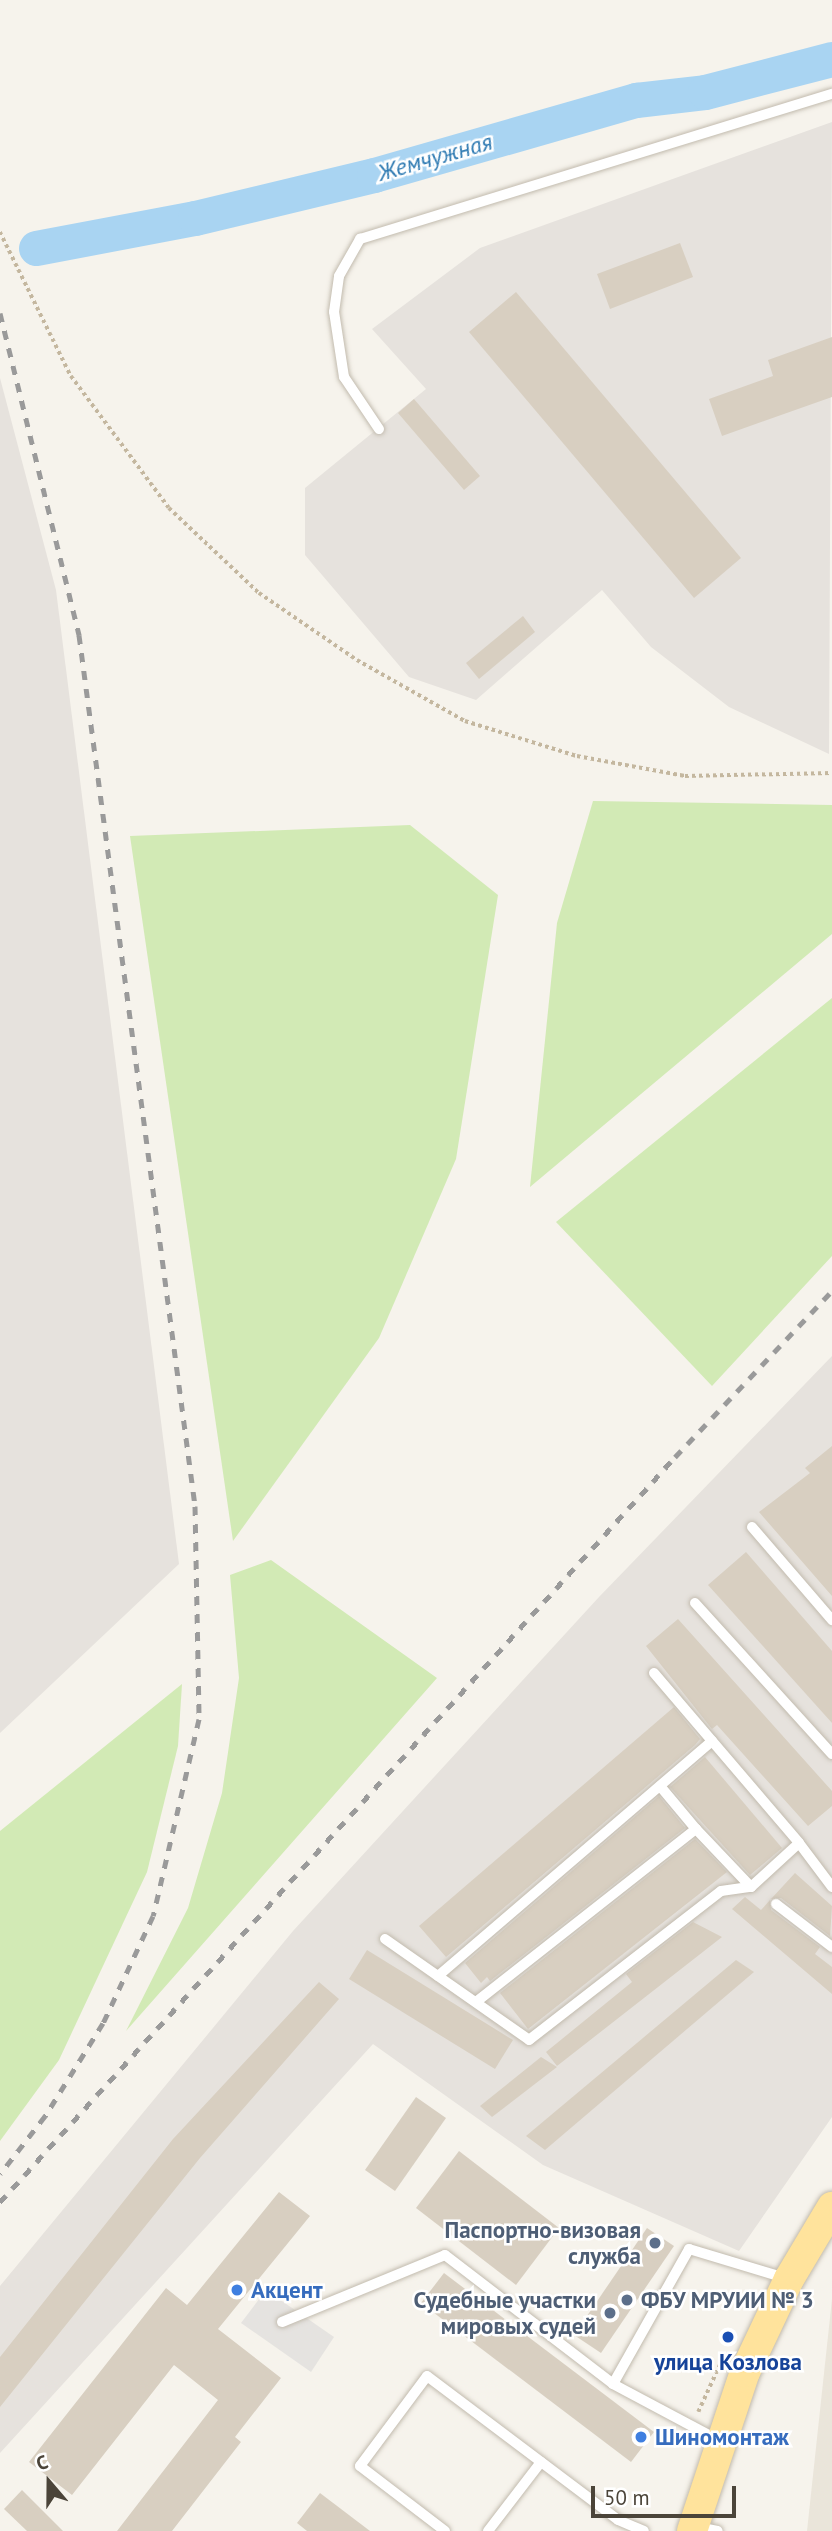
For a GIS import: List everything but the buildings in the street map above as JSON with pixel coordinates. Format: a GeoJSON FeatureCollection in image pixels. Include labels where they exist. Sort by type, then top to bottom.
{"type":"FeatureCollection","features":[{"type":"Feature","properties":{"kind":"main road"},"geometry":{"type":"LineString","coordinates":[[701,2529],[720,2441],[744,2372],[789,2279],[832,2207]]}},
{"type":"Feature","properties":{"kind":"lane"},"geometry":{"type":"LineString","coordinates":[[379,429],[344,377],[334,312],[339,276],[360,239],[832,93]]}},
{"type":"Feature","properties":{"kind":"lane"},"geometry":{"type":"LineString","coordinates":[[752,1527],[832,1620]]}},
{"type":"Feature","properties":{"kind":"lane"},"geometry":{"type":"LineString","coordinates":[[695,1603],[832,1754]]}},
{"type":"Feature","properties":{"kind":"lane"},"geometry":{"type":"LineString","coordinates":[[654,1672],[799,1843],[832,1887]]}},
{"type":"Feature","properties":{"kind":"lane"},"geometry":{"type":"LineString","coordinates":[[438,1976],[712,1741]]}},
{"type":"Feature","properties":{"kind":"lane"},"geometry":{"type":"LineString","coordinates":[[660,1786],[751,1887]]}},
{"type":"Feature","properties":{"kind":"lane"},"geometry":{"type":"LineString","coordinates":[[476,2002],[696,1829]]}},
{"type":"Feature","properties":{"kind":"lane"},"geometry":{"type":"LineString","coordinates":[[385,1939],[529,2039],[721,1891],[751,1887],[799,1843]]}},
{"type":"Feature","properties":{"kind":"lane"},"geometry":{"type":"LineString","coordinates":[[776,1904],[832,1947]]}},
{"type":"Feature","properties":{"kind":"lane"},"geometry":{"type":"LineString","coordinates":[[613,2384],[689,2249],[789,2279]]}},
{"type":"Feature","properties":{"kind":"lane"},"geometry":{"type":"LineString","coordinates":[[282,2322],[445,2255],[613,2384],[720,2441]]}},
{"type":"Feature","properties":{"kind":"lane"},"geometry":{"type":"LineString","coordinates":[[445,2531],[360,2466],[427,2376],[618,2519],[643,2531]]}},
{"type":"Feature","properties":{"kind":"lane"},"geometry":{"type":"LineString","coordinates":[[488,2531],[541,2462]]}},
{"type":"Feature","properties":{"kind":"path"},"geometry":{"type":"LineString","coordinates":[[0,232],[71,376],[169,508],[258,593],[357,660],[465,721],[577,756],[685,776],[832,774]]}},
{"type":"Feature","properties":{"kind":"shaded area"},"geometry":{"type":"Polygon","coordinates":[[[832,122],[829,754],[729,707],[651,647],[602,590],[476,700],[409,677],[305,555],[305,488],[426,389],[372,329],[480,248],[832,122]]]}},
{"type":"Feature","properties":{"kind":"shaded area"},"geometry":{"type":"Polygon","coordinates":[[[0,378],[56,590],[179,1564],[0,1733],[0,378]]]}},
{"type":"Feature","properties":{"kind":"shaded area"},"geometry":{"type":"Polygon","coordinates":[[[832,1356],[832,2117],[739,2251],[543,2165],[373,2044],[0,2453],[0,2286],[293,1931],[599,1597],[832,1356]]]}},
{"type":"Feature","properties":{"kind":"shaded area"},"geometry":{"type":"Polygon","coordinates":[[[266,2290],[334,2337],[311,2372],[241,2323],[266,2290]]]}},
{"type":"Feature","properties":{"kind":"shaded area"},"geometry":{"type":"Polygon","coordinates":[[[832,2299],[832,2531],[807,2531],[832,2299]]]}},
{"type":"Feature","properties":{"kind":"green space"},"geometry":{"type":"Polygon","coordinates":[[[593,801],[832,805],[832,934],[530,1187],[557,923],[593,801]]]}},
{"type":"Feature","properties":{"kind":"green space"},"geometry":{"type":"Polygon","coordinates":[[[410,825],[498,895],[456,1159],[379,1338],[233,1541],[130,836],[410,825]]]}},
{"type":"Feature","properties":{"kind":"green space"},"geometry":{"type":"Polygon","coordinates":[[[832,998],[832,1256],[712,1386],[556,1222],[832,998]]]}},
{"type":"Feature","properties":{"kind":"green space"},"geometry":{"type":"Polygon","coordinates":[[[271,1560],[437,1678],[126,2031],[188,1908],[222,1793],[239,1678],[230,1575],[271,1560]]]}},
{"type":"Feature","properties":{"kind":"green space"},"geometry":{"type":"Polygon","coordinates":[[[182,1684],[178,1746],[147,1872],[59,2060],[0,2141],[0,1831],[182,1684]]]}},
{"type":"Feature","properties":{"kind":"waterway","name":"Жемчужная"},"geometry":{"type":"LineString","coordinates":[[36,248],[195,218],[374,175],[636,100],[705,92],[832,59]]}},
{"type":"Feature","properties":{"kind":"railway"},"geometry":{"type":"LineString","coordinates":[[0,313],[79,635],[195,1506],[199,1719],[153,1916],[103,2023],[45,2116],[0,2174]]}},
{"type":"Feature","properties":{"kind":"railway"},"geometry":{"type":"LineString","coordinates":[[0,2202],[675,1457],[832,1291]]}},
{"type":"Feature","properties":{"kind":"place","name":"Паспортно-визовая служба"},"geometry":{"type":"Point","coordinates":[655,2243]}},
{"type":"Feature","properties":{"kind":"place","name":"Акцент"},"geometry":{"type":"Point","coordinates":[237,2290]}},
{"type":"Feature","properties":{"kind":"place","name":"ФБУ МРУИИ № 3"},"geometry":{"type":"Point","coordinates":[627,2300]}},
{"type":"Feature","properties":{"kind":"place","name":"Судебные участки мировых судей"},"geometry":{"type":"Point","coordinates":[610,2313]}},
{"type":"Feature","properties":{"kind":"place","name":"улица Козлова"},"geometry":{"type":"Point","coordinates":[728,2337]}},
{"type":"Feature","properties":{"kind":"place","name":"Шиномонтаж"},"geometry":{"type":"Point","coordinates":[641,2437]}}]}
